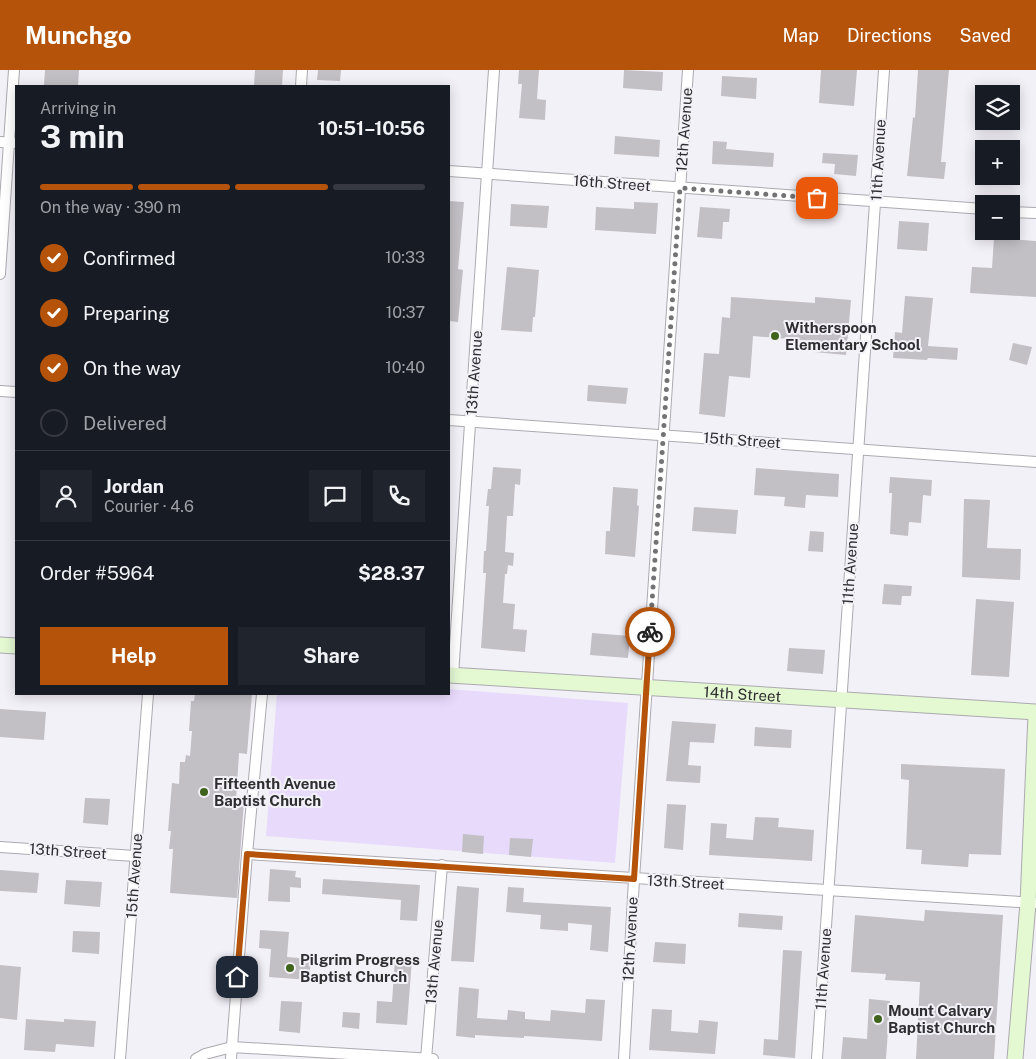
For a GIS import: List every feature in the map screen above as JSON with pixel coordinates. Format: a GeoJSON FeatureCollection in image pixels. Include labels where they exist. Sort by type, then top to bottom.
{"type":"FeatureCollection","features":[{"type":"Feature","properties":{"kind":"main road"},"geometry":{"type":"LineString","coordinates":[[0,645],[15,646]]}},
{"type":"Feature","properties":{"kind":"main road","name":"14th Street"},"geometry":{"type":"LineString","coordinates":[[451,675],[1036,713]]}},
{"type":"Feature","properties":{"kind":"main road"},"geometry":{"type":"LineString","coordinates":[[1015,1059],[1032,903],[1036,713]]}},
{"type":"Feature","properties":{"kind":"street"},"geometry":{"type":"LineString","coordinates":[[0,274],[14,70]]}},
{"type":"Feature","properties":{"kind":"street"},"geometry":{"type":"LineString","coordinates":[[301,85],[302,70]]}},
{"type":"Feature","properties":{"kind":"street","name":"13th Avenue"},"geometry":{"type":"LineString","coordinates":[[451,675],[494,70]]}},
{"type":"Feature","properties":{"kind":"street","name":"12th Avenue"},"geometry":{"type":"LineString","coordinates":[[624,1059],[646,687],[688,70]]}},
{"type":"Feature","properties":{"kind":"street","name":"11th Avenue"},"geometry":{"type":"LineString","coordinates":[[817,1059],[884,70]]}},
{"type":"Feature","properties":{"kind":"street","name":"16th Street"},"geometry":{"type":"LineString","coordinates":[[450,171],[975,209]]}},
{"type":"Feature","properties":{"kind":"street"},"geometry":{"type":"LineString","coordinates":[[1020,212],[1036,213]]}},
{"type":"Feature","properties":{"kind":"street"},"geometry":{"type":"LineString","coordinates":[[0,391],[15,392]]}},
{"type":"Feature","properties":{"kind":"street","name":"15th Street"},"geometry":{"type":"LineString","coordinates":[[450,420],[1036,462]]}},
{"type":"Feature","properties":{"kind":"street","name":"15th Avenue"},"geometry":{"type":"LineString","coordinates":[[120,1059],[148,695]]}},
{"type":"Feature","properties":{"kind":"street"},"geometry":{"type":"LineString","coordinates":[[231,1059],[262,695]]}},
{"type":"Feature","properties":{"kind":"street","name":"13th Street"},"geometry":{"type":"LineString","coordinates":[[0,847],[135,856]]}},
{"type":"Feature","properties":{"kind":"street","name":"13th Street"},"geometry":{"type":"LineString","coordinates":[[247,854],[1032,903]]}},
{"type":"Feature","properties":{"kind":"street","name":"13th Avenue"},"geometry":{"type":"LineString","coordinates":[[426,1059],[442,865]]}},
{"type":"Feature","properties":{"kind":"street"},"geometry":{"type":"LineString","coordinates":[[196,1059],[205,1054],[232,1047],[433,1059]]}},
{"type":"Feature","properties":{"kind":"shaded area"},"geometry":{"type":"Polygon","coordinates":[[[450,689],[628,703],[615,863],[266,836],[277,695],[450,695],[450,689]]]}},
{"type":"Feature","properties":{"kind":"building"},"geometry":{"type":"Polygon","coordinates":[[[45,70],[79,70],[78,85],[44,85],[45,70]]]}},
{"type":"Feature","properties":{"kind":"building"},"geometry":{"type":"Polygon","coordinates":[[[255,70],[283,70],[282,85],[254,85],[255,70]]]}},
{"type":"Feature","properties":{"kind":"building"},"geometry":{"type":"Polygon","coordinates":[[[318,70],[341,70],[340,81],[317,80],[318,70]]]}},
{"type":"Feature","properties":{"kind":"building"},"geometry":{"type":"Polygon","coordinates":[[[519,70],[539,70],[537,99],[546,100],[545,120],[519,118],[522,84],[518,84],[519,70]]]}},
{"type":"Feature","properties":{"kind":"building"},"geometry":{"type":"Polygon","coordinates":[[[624,70],[663,72],[662,91],[623,88],[624,70]]]}},
{"type":"Feature","properties":{"kind":"building"},"geometry":{"type":"Polygon","coordinates":[[[821,70],[857,70],[854,106],[819,103],[821,70]]]}},
{"type":"Feature","properties":{"kind":"building"},"geometry":{"type":"Polygon","coordinates":[[[918,70],[949,70],[941,162],[946,162],[944,179],[907,176],[913,117],[915,118],[918,70]]]}},
{"type":"Feature","properties":{"kind":"building"},"geometry":{"type":"Polygon","coordinates":[[[722,76],[757,78],[756,99],[721,96],[722,76]]]}},
{"type":"Feature","properties":{"kind":"building"},"geometry":{"type":"Polygon","coordinates":[[[615,136],[660,140],[659,157],[614,154],[615,136]]]}},
{"type":"Feature","properties":{"kind":"building"},"geometry":{"type":"Polygon","coordinates":[[[713,141],[727,142],[726,149],[774,153],[773,167],[712,164],[713,141]]]}},
{"type":"Feature","properties":{"kind":"building"},"geometry":{"type":"Polygon","coordinates":[[[823,153],[858,155],[856,176],[834,174],[835,164],[822,163],[823,153]]]}},
{"type":"Feature","properties":{"kind":"building"},"geometry":{"type":"Polygon","coordinates":[[[450,201],[464,202],[458,269],[463,270],[458,322],[450,321],[450,201]]]}},
{"type":"Feature","properties":{"kind":"building"},"geometry":{"type":"Polygon","coordinates":[[[634,202],[658,203],[656,234],[595,230],[596,207],[634,209],[634,202]]]}},
{"type":"Feature","properties":{"kind":"building"},"geometry":{"type":"Polygon","coordinates":[[[511,204],[549,206],[547,228],[510,226],[511,204]]]}},
{"type":"Feature","properties":{"kind":"building"},"geometry":{"type":"Polygon","coordinates":[[[700,207],[730,209],[729,222],[723,222],[722,239],[697,237],[700,207]]]}},
{"type":"Feature","properties":{"kind":"building"},"geometry":{"type":"Polygon","coordinates":[[[899,221],[929,223],[927,251],[897,249],[899,221]]]}},
{"type":"Feature","properties":{"kind":"building"},"geometry":{"type":"Polygon","coordinates":[[[994,240],[1036,241],[1036,297],[970,293],[972,267],[992,268],[994,240]]]}},
{"type":"Feature","properties":{"kind":"building"},"geometry":{"type":"Polygon","coordinates":[[[507,267],[539,270],[532,332],[501,330],[507,267]]]}},
{"type":"Feature","properties":{"kind":"building"},"geometry":{"type":"Polygon","coordinates":[[[905,296],[933,298],[928,346],[958,348],[957,360],[893,358],[895,332],[902,333],[905,296]]]}},
{"type":"Feature","properties":{"kind":"building"},"geometry":{"type":"Polygon","coordinates":[[[731,297],[815,303],[815,297],[851,300],[846,355],[814,352],[815,341],[753,336],[750,378],[729,376],[725,417],[699,414],[704,353],[719,354],[722,317],[730,318],[731,297]]]}},
{"type":"Feature","properties":{"kind":"building"},"geometry":{"type":"Polygon","coordinates":[[[1013,343],[1032,347],[1027,365],[1009,360],[1013,343]]]}},
{"type":"Feature","properties":{"kind":"building"},"geometry":{"type":"Polygon","coordinates":[[[588,385],[628,388],[626,404],[587,401],[588,385]]]}},
{"type":"Feature","properties":{"kind":"building"},"geometry":{"type":"Polygon","coordinates":[[[493,467],[521,469],[520,485],[515,484],[513,516],[507,516],[505,552],[514,553],[513,566],[508,565],[507,574],[505,574],[503,603],[515,604],[513,629],[527,630],[525,652],[481,648],[486,573],[483,573],[484,551],[486,551],[489,506],[486,506],[488,489],[491,489],[493,467]]]}},
{"type":"Feature","properties":{"kind":"building"},"geometry":{"type":"Polygon","coordinates":[[[756,468],[839,474],[838,497],[806,495],[805,508],[784,506],[785,497],[754,495],[756,468]]]}},
{"type":"Feature","properties":{"kind":"building"},"geometry":{"type":"Polygon","coordinates":[[[890,477],[932,480],[931,496],[923,495],[921,523],[909,522],[908,536],[890,534],[892,493],[889,493],[890,477]]]}},
{"type":"Feature","properties":{"kind":"building"},"geometry":{"type":"Polygon","coordinates":[[[613,487],[638,489],[637,505],[639,506],[635,557],[605,554],[606,531],[610,531],[613,487]]]}},
{"type":"Feature","properties":{"kind":"building"},"geometry":{"type":"Polygon","coordinates":[[[964,499],[990,500],[987,548],[1021,549],[1020,580],[962,577],[964,499]]]}},
{"type":"Feature","properties":{"kind":"building"},"geometry":{"type":"Polygon","coordinates":[[[694,507],[738,510],[736,534],[692,531],[694,507]]]}},
{"type":"Feature","properties":{"kind":"building"},"geometry":{"type":"Polygon","coordinates":[[[810,531],[824,532],[823,552],[808,551],[810,531]]]}},
{"type":"Feature","properties":{"kind":"building"},"geometry":{"type":"Polygon","coordinates":[[[884,584],[912,586],[911,596],[902,596],[901,605],[882,604],[884,584]]]}},
{"type":"Feature","properties":{"kind":"building"},"geometry":{"type":"Polygon","coordinates":[[[976,599],[1014,602],[1009,677],[971,675],[976,599]]]}},
{"type":"Feature","properties":{"kind":"building"},"geometry":{"type":"Polygon","coordinates":[[[592,633],[630,636],[628,658],[590,655],[592,633]]]}},
{"type":"Feature","properties":{"kind":"building"},"geometry":{"type":"Polygon","coordinates":[[[789,648],[825,650],[823,674],[787,671],[789,648]]]}},
{"type":"Feature","properties":{"kind":"building","name":"Fifteenth Avenue Baptist Church"},"geometry":{"type":"Polygon","coordinates":[[[195,695],[252,695],[247,754],[239,753],[236,801],[244,801],[237,898],[170,893],[173,849],[169,849],[171,831],[168,831],[172,783],[179,784],[180,762],[185,762],[186,755],[190,756],[192,731],[189,731],[191,701],[194,701],[195,695]]]}},
{"type":"Feature","properties":{"kind":"building"},"geometry":{"type":"Polygon","coordinates":[[[0,709],[46,712],[44,740],[0,737],[0,709]]]}},
{"type":"Feature","properties":{"kind":"building"},"geometry":{"type":"Polygon","coordinates":[[[672,721],[716,724],[714,743],[690,742],[688,765],[701,766],[700,783],[666,781],[672,721]]]}},
{"type":"Feature","properties":{"kind":"building"},"geometry":{"type":"Polygon","coordinates":[[[755,727],[792,730],[791,748],[754,746],[755,727]]]}},
{"type":"Feature","properties":{"kind":"building"},"geometry":{"type":"Polygon","coordinates":[[[901,764],[1005,769],[1001,855],[969,854],[968,867],[921,864],[922,850],[906,849],[909,780],[901,779],[901,764]]]}},
{"type":"Feature","properties":{"kind":"building"},"geometry":{"type":"Polygon","coordinates":[[[85,798],[110,799],[108,825],[83,823],[85,798]]]}},
{"type":"Feature","properties":{"kind":"building"},"geometry":{"type":"Polygon","coordinates":[[[667,804],[686,805],[683,850],[664,848],[667,804]]]}},
{"type":"Feature","properties":{"kind":"building"},"geometry":{"type":"Polygon","coordinates":[[[755,817],[779,818],[778,827],[814,830],[812,861],[709,855],[711,823],[727,824],[726,838],[753,840],[755,817]]]}},
{"type":"Feature","properties":{"kind":"building"},"geometry":{"type":"Polygon","coordinates":[[[463,834],[484,836],[483,854],[462,852],[463,834]]]}},
{"type":"Feature","properties":{"kind":"building"},"geometry":{"type":"Polygon","coordinates":[[[510,838],[533,839],[531,857],[509,855],[510,838]]]}},
{"type":"Feature","properties":{"kind":"building"},"geometry":{"type":"Polygon","coordinates":[[[270,869],[296,871],[295,877],[301,878],[301,888],[290,887],[290,902],[268,901],[270,869]]]}},
{"type":"Feature","properties":{"kind":"building"},"geometry":{"type":"Polygon","coordinates":[[[0,870],[39,873],[37,893],[0,891],[0,870]]]}},
{"type":"Feature","properties":{"kind":"building"},"geometry":{"type":"Polygon","coordinates":[[[323,879],[420,885],[417,921],[400,920],[401,900],[322,894],[323,879]]]}},
{"type":"Feature","properties":{"kind":"building"},"geometry":{"type":"Polygon","coordinates":[[[66,880],[102,882],[100,907],[64,904],[66,880]]]}},
{"type":"Feature","properties":{"kind":"building"},"geometry":{"type":"Polygon","coordinates":[[[457,886],[479,888],[474,962],[451,961],[457,886]]]}},
{"type":"Feature","properties":{"kind":"building"},"geometry":{"type":"Polygon","coordinates":[[[508,887],[524,888],[523,902],[611,907],[608,952],[590,950],[592,925],[568,923],[568,931],[540,929],[541,915],[506,912],[508,887]]]}},
{"type":"Feature","properties":{"kind":"building"},"geometry":{"type":"Polygon","coordinates":[[[925,910],[1003,915],[994,1059],[916,1059],[920,982],[885,980],[886,974],[851,972],[855,915],[924,921],[925,910]]]}},
{"type":"Feature","properties":{"kind":"building"},"geometry":{"type":"Polygon","coordinates":[[[739,913],[783,916],[782,930],[738,927],[739,913]]]}},
{"type":"Feature","properties":{"kind":"building"},"geometry":{"type":"Polygon","coordinates":[[[260,930],[289,932],[287,957],[311,959],[309,980],[269,977],[271,949],[259,948],[260,930]]]}},
{"type":"Feature","properties":{"kind":"building"},"geometry":{"type":"Polygon","coordinates":[[[73,931],[100,932],[99,954],[72,952],[73,931]]]}},
{"type":"Feature","properties":{"kind":"building"},"geometry":{"type":"Polygon","coordinates":[[[655,942],[686,944],[685,964],[653,962],[655,942]]]}},
{"type":"Feature","properties":{"kind":"building"},"geometry":{"type":"Polygon","coordinates":[[[783,950],[802,951],[795,1058],[763,1055],[764,1039],[778,1040],[783,950]]]}},
{"type":"Feature","properties":{"kind":"building"},"geometry":{"type":"Polygon","coordinates":[[[395,958],[412,959],[407,1025],[376,1023],[377,1001],[392,1002],[395,958]]]}},
{"type":"Feature","properties":{"kind":"building"},"geometry":{"type":"Polygon","coordinates":[[[0,965],[21,967],[17,1020],[0,1018],[0,965]]]}},
{"type":"Feature","properties":{"kind":"building"},"geometry":{"type":"Polygon","coordinates":[[[459,987],[479,989],[477,1018],[507,1020],[508,1010],[525,1012],[525,1019],[550,1021],[551,1010],[585,1013],[586,999],[605,1000],[602,1041],[524,1036],[524,1038],[475,1035],[475,1038],[456,1036],[459,987]]]}},
{"type":"Feature","properties":{"kind":"building","name":"Mount Calvary Baptist Church"},"geometry":{"type":"Polygon","coordinates":[[[869,999],[890,1001],[886,1059],[841,1059],[843,1037],[867,1039],[869,999]]]}},
{"type":"Feature","properties":{"kind":"building"},"geometry":{"type":"Polygon","coordinates":[[[281,1001],[302,1002],[300,1033],[279,1031],[281,1001]]]}},
{"type":"Feature","properties":{"kind":"building"},"geometry":{"type":"Polygon","coordinates":[[[652,1009],[672,1010],[671,1031],[698,1033],[699,1020],[718,1022],[715,1054],[649,1050],[652,1009]]]}},
{"type":"Feature","properties":{"kind":"building"},"geometry":{"type":"Polygon","coordinates":[[[343,1012],[360,1013],[359,1029],[342,1027],[343,1012]]]}},
{"type":"Feature","properties":{"kind":"building"},"geometry":{"type":"Polygon","coordinates":[[[26,1019],[64,1022],[64,1019],[96,1021],[94,1047],[56,1044],[55,1052],[24,1050],[26,1019]]]}},
{"type":"Feature","properties":{"kind":"way so far"},"geometry":{"type":"LineString","coordinates":[[650,632],[680,188],[817,198]]}},
{"type":"Feature","properties":{"kind":"place","name":"Witherspoon Elementary School"},"geometry":{"type":"Point","coordinates":[775,336]}},
{"type":"Feature","properties":{"kind":"place","name":"Fifteenth Avenue Baptist Church"},"geometry":{"type":"Point","coordinates":[204,792]}},
{"type":"Feature","properties":{"kind":"place","name":"Pilgrim Progress Baptist Church"},"geometry":{"type":"Point","coordinates":[290,968]}},
{"type":"Feature","properties":{"kind":"place","name":"Mount Calvary Baptist Church"},"geometry":{"type":"Point","coordinates":[878,1019]}},
{"type":"Feature","properties":{"kind":"route"},"geometry":{"type":"LineString","coordinates":[[237,977],[247,854],[442,865],[634,879],[650,632]]}}]}
